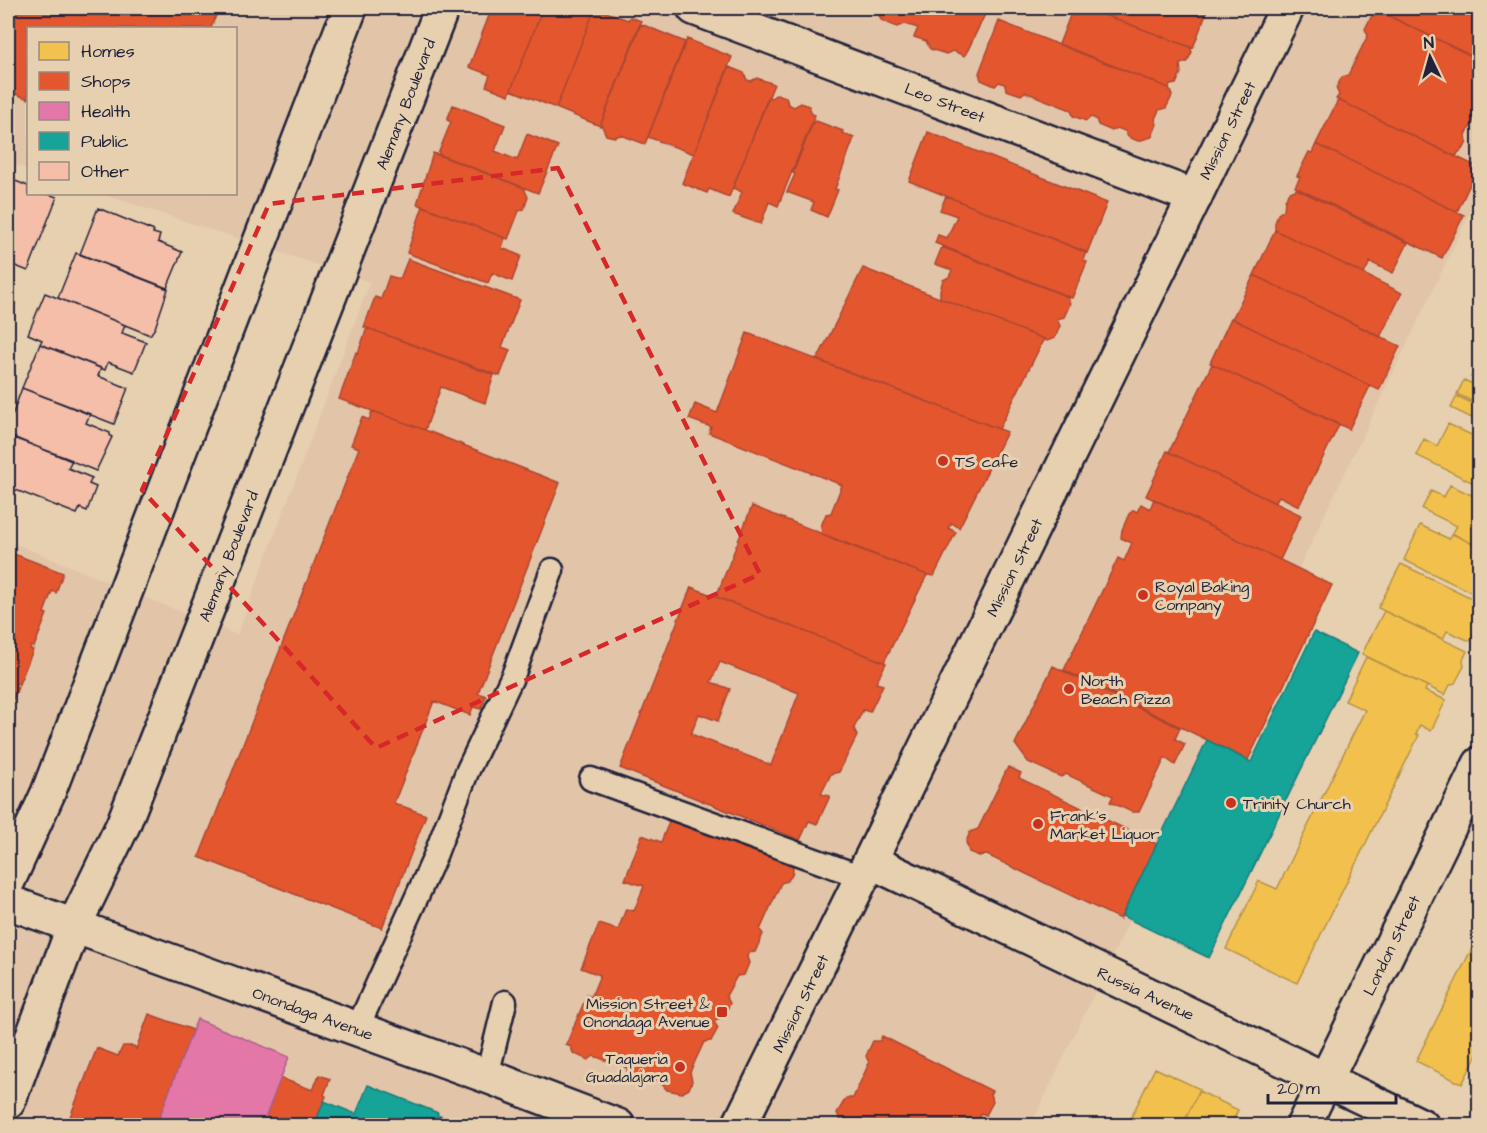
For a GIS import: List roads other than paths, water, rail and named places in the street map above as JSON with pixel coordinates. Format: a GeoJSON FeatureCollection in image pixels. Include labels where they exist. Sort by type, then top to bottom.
{"type":"FeatureCollection","features":[{"type":"Feature","properties":{"kind":"main road"},"geometry":{"type":"LineString","coordinates":[[8,881],[48,793],[350,8]]}},
{"type":"Feature","properties":{"kind":"main road","name":"Alemany Boulevard"},"geometry":{"type":"LineString","coordinates":[[8,1102],[74,926],[123,825],[442,8]]}},
{"type":"Feature","properties":{"kind":"main road","name":"Leo Street"},"geometry":{"type":"LineString","coordinates":[[694,8],[1195,197]]}},
{"type":"Feature","properties":{"kind":"main road","name":"Mission Street"},"geometry":{"type":"LineString","coordinates":[[739,1125],[1287,8]]}},
{"type":"Feature","properties":{"kind":"main road","name":"London Street"},"geometry":{"type":"LineString","coordinates":[[1303,1125],[1479,764]]}},
{"type":"Feature","properties":{"kind":"main road","name":"Russia Avenue"},"geometry":{"type":"LineString","coordinates":[[866,869],[1325,1078],[1422,1125]]}},
{"type":"Feature","properties":{"kind":"main road","name":"Onondaga Avenue"},"geometry":{"type":"LineString","coordinates":[[8,902],[618,1125]]}},
{"type":"Feature","properties":{"kind":"lane"},"geometry":{"type":"LineString","coordinates":[[357,1029],[433,861],[467,772],[514,673],[552,570]]}},
{"type":"Feature","properties":{"kind":"lane"},"geometry":{"type":"LineString","coordinates":[[591,779],[866,869]]}},
{"type":"Feature","properties":{"kind":"lane"},"geometry":{"type":"LineString","coordinates":[[487,1076],[505,1002]]}},
{"type":"Feature","properties":{"kind":"place","name":"TS cafe"},"geometry":{"type":"Point","coordinates":[943,461]}},
{"type":"Feature","properties":{"kind":"place","name":"Royal Baking Company"},"geometry":{"type":"Point","coordinates":[1143,595]}},
{"type":"Feature","properties":{"kind":"place","name":"North Beach Pizza"},"geometry":{"type":"Point","coordinates":[1069,689]}},
{"type":"Feature","properties":{"kind":"place","name":"Trinity Church"},"geometry":{"type":"Point","coordinates":[1231,803]}},
{"type":"Feature","properties":{"kind":"place","name":"Frank's Market Liquor"},"geometry":{"type":"Point","coordinates":[1038,824]}},
{"type":"Feature","properties":{"kind":"place","name":"Mission Street & Onondaga Avenue"},"geometry":{"type":"Point","coordinates":[722,1012]}},
{"type":"Feature","properties":{"kind":"place","name":"Taqueria Guadalajara"},"geometry":{"type":"Point","coordinates":[680,1067]}}]}
